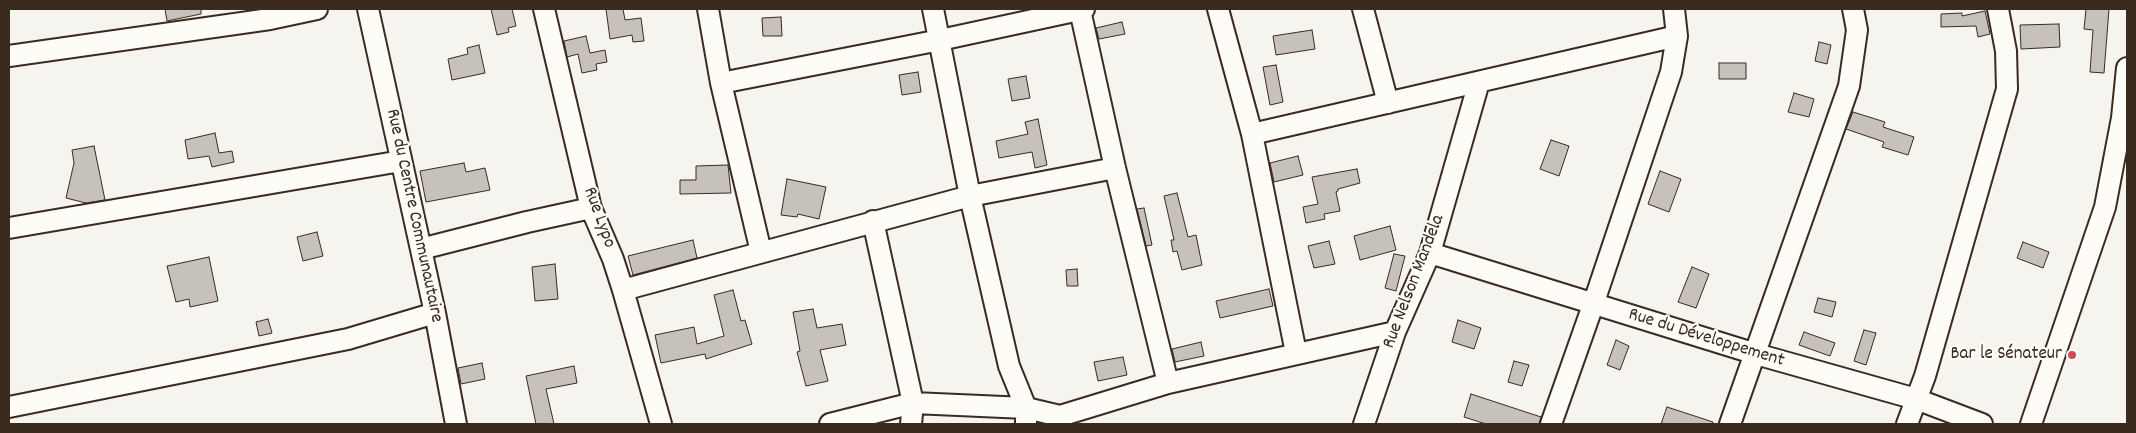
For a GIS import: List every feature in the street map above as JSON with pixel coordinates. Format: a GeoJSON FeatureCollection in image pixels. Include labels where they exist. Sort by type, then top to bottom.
{"type":"FeatureCollection","features":[{"type":"Feature","properties":{"kind":"street"},"geometry":{"type":"LineString","coordinates":[[9,56],[260,21],[317,9]]}},
{"type":"Feature","properties":{"kind":"street","name":"Rue du Centre Communautaire"},"geometry":{"type":"LineString","coordinates":[[368,9],[421,249],[456,424]]}},
{"type":"Feature","properties":{"kind":"street","name":"Rue Lypo"},"geometry":{"type":"LineString","coordinates":[[544,9],[591,208],[607,244],[623,290],[661,424]]}},
{"type":"Feature","properties":{"kind":"street"},"geometry":{"type":"LineString","coordinates":[[708,9],[720,83],[761,252]]}},
{"type":"Feature","properties":{"kind":"street"},"geometry":{"type":"LineString","coordinates":[[932,9],[940,40],[970,196],[1009,366],[1026,416]]}},
{"type":"Feature","properties":{"kind":"street"},"geometry":{"type":"LineString","coordinates":[[720,83],[940,40],[1082,9],[1115,168],[1168,383]]}},
{"type":"Feature","properties":{"kind":"street"},"geometry":{"type":"LineString","coordinates":[[1218,9],[1252,134],[1296,353]]}},
{"type":"Feature","properties":{"kind":"street"},"geometry":{"type":"LineString","coordinates":[[1363,9],[1388,103]]}},
{"type":"Feature","properties":{"kind":"street"},"geometry":{"type":"LineString","coordinates":[[1551,424],[1671,72],[1677,36],[1674,9]]}},
{"type":"Feature","properties":{"kind":"street"},"geometry":{"type":"LineString","coordinates":[[1730,424],[1849,86],[1857,30],[1853,9]]}},
{"type":"Feature","properties":{"kind":"street"},"geometry":{"type":"LineString","coordinates":[[1907,424],[1925,376],[2007,89],[2006,52],[1998,9]]}},
{"type":"Feature","properties":{"kind":"street"},"geometry":{"type":"LineString","coordinates":[[1252,134],[1677,36]]}},
{"type":"Feature","properties":{"kind":"street"},"geometry":{"type":"LineString","coordinates":[[2031,424],[2105,207],[2122,118],[2127,68]]}},
{"type":"Feature","properties":{"kind":"street","name":"Rue Nelson Mandela"},"geometry":{"type":"LineString","coordinates":[[1364,424],[1395,332],[1430,253],[1479,82]]}},
{"type":"Feature","properties":{"kind":"street"},"geometry":{"type":"LineString","coordinates":[[9,228],[401,161]]}},
{"type":"Feature","properties":{"kind":"street"},"geometry":{"type":"LineString","coordinates":[[623,290],[970,196],[1115,168]]}},
{"type":"Feature","properties":{"kind":"street"},"geometry":{"type":"LineString","coordinates":[[421,249],[591,208]]}},
{"type":"Feature","properties":{"kind":"street"},"geometry":{"type":"LineString","coordinates":[[874,221],[913,403],[911,424]]}},
{"type":"Feature","properties":{"kind":"street","name":"Rue du Développement"},"geometry":{"type":"LineString","coordinates":[[1430,253],[1756,354],[1916,399],[1982,424]]}},
{"type":"Feature","properties":{"kind":"street"},"geometry":{"type":"LineString","coordinates":[[9,407],[339,341],[434,313]]}},
{"type":"Feature","properties":{"kind":"street"},"geometry":{"type":"LineString","coordinates":[[830,424],[913,403],[1064,420],[1168,383],[1395,332]]}},
{"type":"Feature","properties":{"kind":"building"},"geometry":{"type":"Polygon","coordinates":[[[165,9],[201,9],[201,14],[167,21],[165,9]]]}},
{"type":"Feature","properties":{"kind":"building"},"geometry":{"type":"Polygon","coordinates":[[[491,9],[512,9],[516,26],[508,28],[509,32],[497,35],[491,9]]]}},
{"type":"Feature","properties":{"kind":"building"},"geometry":{"type":"Polygon","coordinates":[[[606,9],[623,9],[625,20],[641,18],[644,41],[633,42],[632,35],[610,39],[606,9]]]}},
{"type":"Feature","properties":{"kind":"building"},"geometry":{"type":"Polygon","coordinates":[[[2086,9],[2109,9],[2104,73],[2090,72],[2093,30],[2084,29],[2086,9]]]}},
{"type":"Feature","properties":{"kind":"building"},"geometry":{"type":"Polygon","coordinates":[[[1985,11],[1990,34],[1978,37],[1976,26],[1941,27],[1941,14],[1962,13],[1962,16],[1985,11]]]}},
{"type":"Feature","properties":{"kind":"building"},"geometry":{"type":"Polygon","coordinates":[[[781,17],[782,36],[763,36],[762,18],[781,17]]]}},
{"type":"Feature","properties":{"kind":"building"},"geometry":{"type":"Polygon","coordinates":[[[1122,22],[1125,34],[1099,39],[1096,28],[1122,22]]]}},
{"type":"Feature","properties":{"kind":"building"},"geometry":{"type":"Polygon","coordinates":[[[2059,24],[2060,47],[2021,49],[2020,25],[2059,24]]]}},
{"type":"Feature","properties":{"kind":"building"},"geometry":{"type":"Polygon","coordinates":[[[1312,30],[1315,49],[1276,55],[1273,36],[1312,30]]]}},
{"type":"Feature","properties":{"kind":"building"},"geometry":{"type":"Polygon","coordinates":[[[586,36],[590,53],[605,50],[607,62],[596,64],[597,70],[582,73],[578,54],[567,57],[564,41],[586,36]]]}},
{"type":"Feature","properties":{"kind":"building"},"geometry":{"type":"Polygon","coordinates":[[[1819,42],[1831,45],[1827,64],[1815,61],[1819,42]]]}},
{"type":"Feature","properties":{"kind":"building"},"geometry":{"type":"Polygon","coordinates":[[[479,45],[485,73],[452,80],[448,59],[468,54],[467,48],[479,45]]]}},
{"type":"Feature","properties":{"kind":"building"},"geometry":{"type":"Polygon","coordinates":[[[1719,63],[1746,63],[1746,79],[1719,79],[1719,63]]]}},
{"type":"Feature","properties":{"kind":"building"},"geometry":{"type":"Polygon","coordinates":[[[1276,65],[1283,102],[1270,105],[1263,67],[1276,65]]]}},
{"type":"Feature","properties":{"kind":"building"},"geometry":{"type":"Polygon","coordinates":[[[918,72],[921,92],[902,95],[899,75],[918,72]]]}},
{"type":"Feature","properties":{"kind":"building"},"geometry":{"type":"Polygon","coordinates":[[[1026,76],[1030,98],[1012,101],[1008,79],[1026,76]]]}},
{"type":"Feature","properties":{"kind":"building"},"geometry":{"type":"Polygon","coordinates":[[[1794,93],[1814,99],[1809,117],[1788,112],[1794,93]]]}},
{"type":"Feature","properties":{"kind":"building"},"geometry":{"type":"Polygon","coordinates":[[[1853,112],[1885,122],[1883,127],[1914,137],[1908,155],[1882,147],[1884,142],[1846,129],[1853,112]]]}},
{"type":"Feature","properties":{"kind":"building"},"geometry":{"type":"Polygon","coordinates":[[[1038,119],[1047,165],[1035,168],[1032,152],[999,158],[996,141],[1028,134],[1025,122],[1038,119]]]}},
{"type":"Feature","properties":{"kind":"building"},"geometry":{"type":"Polygon","coordinates":[[[215,133],[219,153],[232,151],[234,162],[212,167],[209,156],[188,159],[185,140],[215,133]]]}},
{"type":"Feature","properties":{"kind":"building"},"geometry":{"type":"Polygon","coordinates":[[[1551,140],[1569,146],[1559,176],[1540,169],[1551,140]]]}},
{"type":"Feature","properties":{"kind":"building"},"geometry":{"type":"Polygon","coordinates":[[[94,146],[105,200],[86,203],[66,198],[74,163],[72,150],[94,146]]]}},
{"type":"Feature","properties":{"kind":"building"},"geometry":{"type":"Polygon","coordinates":[[[1298,156],[1303,175],[1274,182],[1270,163],[1298,156]]]}},
{"type":"Feature","properties":{"kind":"building"},"geometry":{"type":"Polygon","coordinates":[[[464,163],[466,172],[485,168],[490,190],[426,202],[420,171],[464,163]]]}},
{"type":"Feature","properties":{"kind":"building"},"geometry":{"type":"Polygon","coordinates":[[[728,165],[731,193],[680,194],[680,180],[696,180],[696,166],[728,165]]]}},
{"type":"Feature","properties":{"kind":"building"},"geometry":{"type":"Polygon","coordinates":[[[1357,169],[1360,183],[1338,189],[1336,192],[1340,211],[1324,214],[1325,219],[1306,223],[1303,207],[1318,204],[1312,177],[1357,169]]]}},
{"type":"Feature","properties":{"kind":"building"},"geometry":{"type":"Polygon","coordinates":[[[1660,171],[1681,179],[1669,212],[1648,204],[1660,171]]]}},
{"type":"Feature","properties":{"kind":"building"},"geometry":{"type":"Polygon","coordinates":[[[787,179],[826,187],[819,219],[798,214],[797,217],[781,215],[787,179]]]}},
{"type":"Feature","properties":{"kind":"building"},"geometry":{"type":"Polygon","coordinates":[[[1177,193],[1188,237],[1196,235],[1202,265],[1182,270],[1177,251],[1173,252],[1171,240],[1174,240],[1164,196],[1177,193]]]}},
{"type":"Feature","properties":{"kind":"building"},"geometry":{"type":"Polygon","coordinates":[[[1144,208],[1152,245],[1146,246],[1137,209],[1144,208]]]}},
{"type":"Feature","properties":{"kind":"building"},"geometry":{"type":"Polygon","coordinates":[[[1390,226],[1396,250],[1360,260],[1354,236],[1390,226]]]}},
{"type":"Feature","properties":{"kind":"building"},"geometry":{"type":"Polygon","coordinates":[[[317,232],[323,256],[303,261],[297,237],[317,232]]]}},
{"type":"Feature","properties":{"kind":"building"},"geometry":{"type":"Polygon","coordinates":[[[693,240],[697,258],[633,275],[628,256],[693,240]]]}},
{"type":"Feature","properties":{"kind":"building"},"geometry":{"type":"Polygon","coordinates":[[[1329,241],[1335,264],[1314,268],[1308,246],[1329,241]]]}},
{"type":"Feature","properties":{"kind":"building"},"geometry":{"type":"Polygon","coordinates":[[[2023,242],[2049,252],[2043,268],[2017,258],[2023,242]]]}},
{"type":"Feature","properties":{"kind":"building"},"geometry":{"type":"Polygon","coordinates":[[[1394,254],[1405,256],[1396,291],[1385,288],[1394,254]]]}},
{"type":"Feature","properties":{"kind":"building"},"geometry":{"type":"Polygon","coordinates":[[[209,257],[218,301],[190,307],[189,299],[176,302],[167,266],[209,257]]]}},
{"type":"Feature","properties":{"kind":"building"},"geometry":{"type":"Polygon","coordinates":[[[555,264],[558,299],[535,301],[532,267],[555,264]]]}},
{"type":"Feature","properties":{"kind":"building"},"geometry":{"type":"Polygon","coordinates":[[[1692,267],[1709,274],[1696,308],[1678,302],[1692,267]]]}},
{"type":"Feature","properties":{"kind":"building"},"geometry":{"type":"Polygon","coordinates":[[[1077,269],[1078,286],[1067,286],[1066,270],[1077,269]]]}},
{"type":"Feature","properties":{"kind":"building"},"geometry":{"type":"Polygon","coordinates":[[[1269,289],[1273,306],[1220,318],[1216,301],[1269,289]]]}},
{"type":"Feature","properties":{"kind":"building"},"geometry":{"type":"Polygon","coordinates":[[[733,290],[741,321],[745,320],[752,344],[706,359],[705,354],[661,363],[655,335],[694,327],[697,344],[724,336],[714,295],[733,290]]]}},
{"type":"Feature","properties":{"kind":"building"},"geometry":{"type":"Polygon","coordinates":[[[1818,298],[1836,302],[1832,317],[1814,312],[1818,298]]]}},
{"type":"Feature","properties":{"kind":"building"},"geometry":{"type":"Polygon","coordinates":[[[813,309],[817,328],[842,324],[846,345],[820,350],[828,381],[806,386],[797,352],[800,351],[793,312],[813,309]]]}},
{"type":"Feature","properties":{"kind":"building"},"geometry":{"type":"Polygon","coordinates":[[[268,319],[272,333],[259,336],[256,322],[268,319]]]}},
{"type":"Feature","properties":{"kind":"building"},"geometry":{"type":"Polygon","coordinates":[[[1458,320],[1481,328],[1474,349],[1452,342],[1458,320]]]}},
{"type":"Feature","properties":{"kind":"building"},"geometry":{"type":"Polygon","coordinates":[[[1864,330],[1876,333],[1866,365],[1854,361],[1864,330]]]}},
{"type":"Feature","properties":{"kind":"building"},"geometry":{"type":"Polygon","coordinates":[[[1804,332],[1835,343],[1830,356],[1799,345],[1804,332]]]}},
{"type":"Feature","properties":{"kind":"building"},"geometry":{"type":"Polygon","coordinates":[[[1616,340],[1629,346],[1620,370],[1607,365],[1616,340]]]}},
{"type":"Feature","properties":{"kind":"building"},"geometry":{"type":"Polygon","coordinates":[[[1201,342],[1204,356],[1175,362],[1172,349],[1201,342]]]}},
{"type":"Feature","properties":{"kind":"building"},"geometry":{"type":"Polygon","coordinates":[[[1123,357],[1127,375],[1098,381],[1094,362],[1123,357]]]}},
{"type":"Feature","properties":{"kind":"building"},"geometry":{"type":"Polygon","coordinates":[[[1514,361],[1529,365],[1522,386],[1508,382],[1514,361]]]}},
{"type":"Feature","properties":{"kind":"building"},"geometry":{"type":"Polygon","coordinates":[[[482,363],[485,379],[461,384],[458,368],[482,363]]]}},
{"type":"Feature","properties":{"kind":"building"},"geometry":{"type":"Polygon","coordinates":[[[574,366],[577,383],[546,389],[554,424],[536,424],[526,376],[574,366]]]}},
{"type":"Feature","properties":{"kind":"building"},"geometry":{"type":"Polygon","coordinates":[[[1471,394],[1541,417],[1539,424],[1486,424],[1464,417],[1471,394]]]}},
{"type":"Feature","properties":{"kind":"building"},"geometry":{"type":"Polygon","coordinates":[[[1667,407],[1713,422],[1713,424],[1661,424],[1667,407]]]}},
{"type":"Feature","properties":{"kind":"place","name":"Bar le Sénateur"},"geometry":{"type":"Point","coordinates":[2072,355]}}]}
